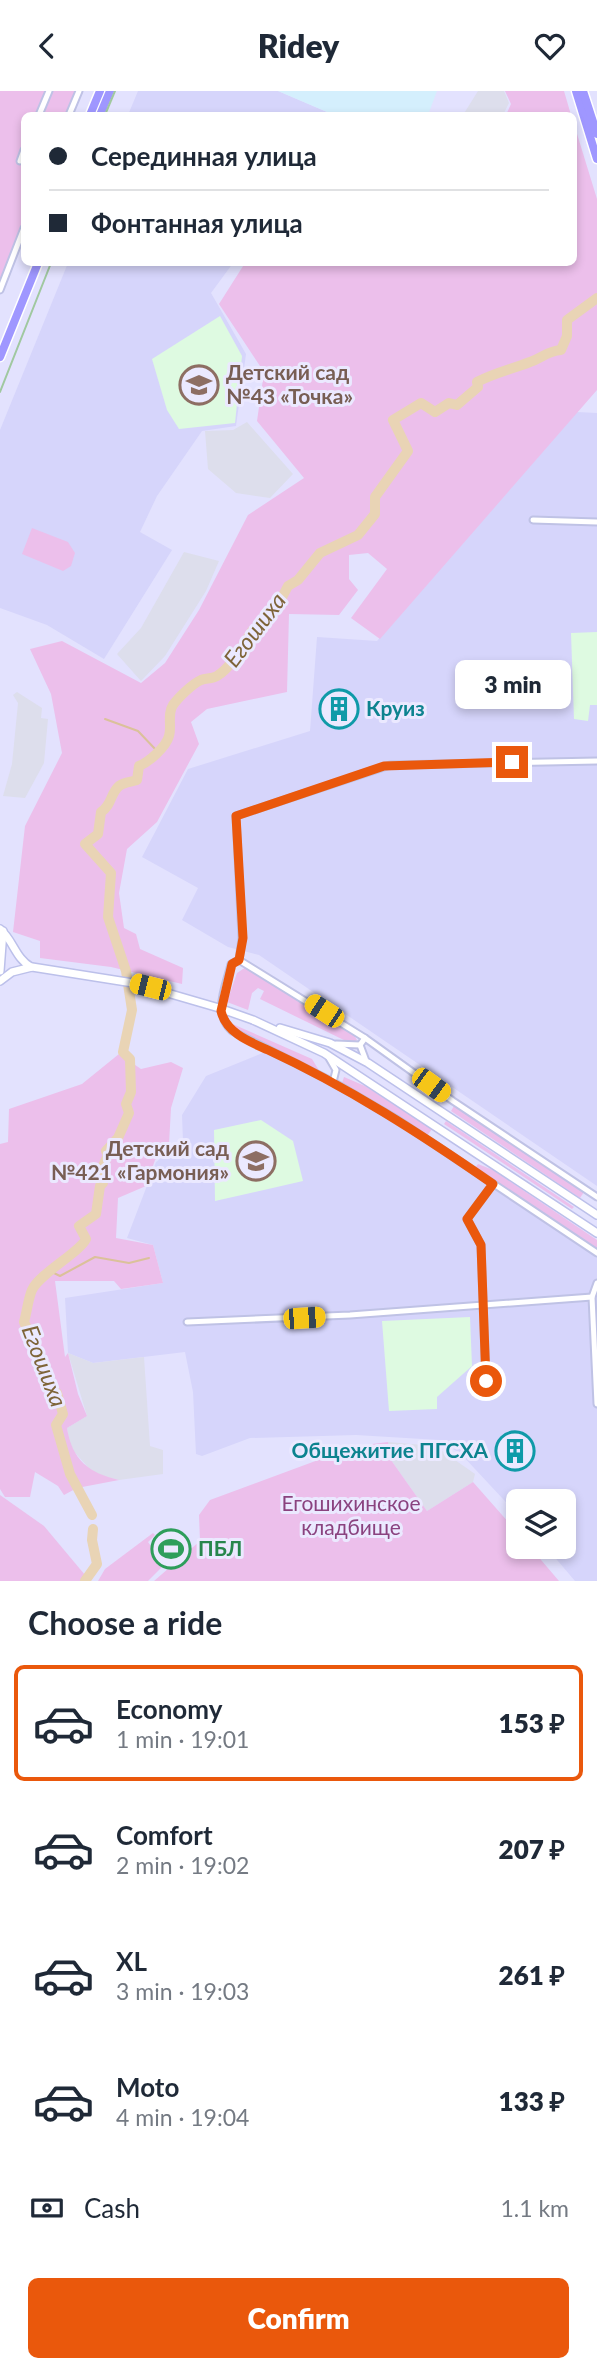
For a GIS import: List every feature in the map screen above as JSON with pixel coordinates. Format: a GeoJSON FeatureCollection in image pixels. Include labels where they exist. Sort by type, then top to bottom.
{"type":"FeatureCollection","features":[{"type":"Feature","properties":{"kind":"main road"},"geometry":{"type":"LineString","coordinates":[[91,112],[100,91]]}},
{"type":"Feature","properties":{"kind":"main road"},"geometry":{"type":"LineString","coordinates":[[101,112],[110,91]]}},
{"type":"Feature","properties":{"kind":"main road"},"geometry":{"type":"LineString","coordinates":[[576,91],[597,159]]}},
{"type":"Feature","properties":{"kind":"main road"},"geometry":{"type":"LineString","coordinates":[[583,91],[597,134]]}},
{"type":"Feature","properties":{"kind":"main road"},"geometry":{"type":"LineString","coordinates":[[0,357],[37,266]]}},
{"type":"Feature","properties":{"kind":"main road"},"geometry":{"type":"LineString","coordinates":[[1,930],[21,958],[32,967]]}},
{"type":"Feature","properties":{"kind":"main road"},"geometry":{"type":"LineString","coordinates":[[0,971],[1,930]]}},
{"type":"Feature","properties":{"kind":"main road"},"geometry":{"type":"LineString","coordinates":[[0,981],[12,972],[32,967],[134,982],[330,1043],[368,1063],[597,1216]]}},
{"type":"Feature","properties":{"kind":"main road"},"geometry":{"type":"LineString","coordinates":[[253,1020],[324,1053],[594,1231]]}},
{"type":"Feature","properties":{"kind":"main road"},"geometry":{"type":"LineString","coordinates":[[594,1231],[590,1218],[597,1216]]}},
{"type":"Feature","properties":{"kind":"street"},"geometry":{"type":"LineString","coordinates":[[40,112],[49,91]]}},
{"type":"Feature","properties":{"kind":"street"},"geometry":{"type":"LineString","coordinates":[[70,112],[79,91]]}},
{"type":"Feature","properties":{"kind":"street"},"geometry":{"type":"LineString","coordinates":[[0,290],[21,236]]}},
{"type":"Feature","properties":{"kind":"street"},"geometry":{"type":"LineString","coordinates":[[533,520],[597,522]]}},
{"type":"Feature","properties":{"kind":"street"},"geometry":{"type":"LineString","coordinates":[[597,761],[390,765],[236,816],[243,938],[239,960],[232,964],[222,1006],[228,1027],[333,1082],[398,1120],[597,1253]]}},
{"type":"Feature","properties":{"kind":"street"},"geometry":{"type":"LineString","coordinates":[[239,960],[365,1038],[453,1101],[595,1195],[597,1187]]}},
{"type":"Feature","properties":{"kind":"street"},"geometry":{"type":"LineString","coordinates":[[365,1038],[360,1045],[361,1053],[368,1063]]}},
{"type":"Feature","properties":{"kind":"street"},"geometry":{"type":"LineString","coordinates":[[330,1043],[360,1045]]}},
{"type":"Feature","properties":{"kind":"street"},"geometry":{"type":"LineString","coordinates":[[324,1053],[336,1074]]}},
{"type":"Feature","properties":{"kind":"street"},"geometry":{"type":"LineString","coordinates":[[336,1074],[349,1072],[362,1077]]}},
{"type":"Feature","properties":{"kind":"street"},"geometry":{"type":"LineString","coordinates":[[333,1082],[336,1074]]}},
{"type":"Feature","properties":{"kind":"street"},"geometry":{"type":"LineString","coordinates":[[486,1384],[481,1245],[467,1219],[493,1184]]}},
{"type":"Feature","properties":{"kind":"street"},"geometry":{"type":"LineString","coordinates":[[597,1283],[592,1297],[597,1404]]}},
{"type":"Feature","properties":{"kind":"street"},"geometry":{"type":"LineString","coordinates":[[187,1322],[304,1318],[592,1297]]}},
{"type":"Feature","properties":{"kind":"shaded area"},"geometry":{"type":"Polygon","coordinates":[[[138,91],[278,91],[327,112],[129,112],[138,91]]]}},
{"type":"Feature","properties":{"kind":"shaded area"},"geometry":{"type":"Polygon","coordinates":[[[278,91],[437,91],[429,112],[327,112],[278,91]]]}},
{"type":"Feature","properties":{"kind":"shaded area"},"geometry":{"type":"Polygon","coordinates":[[[478,91],[504,91],[509,103],[504,112],[465,112],[478,91]]]}},
{"type":"Feature","properties":{"kind":"shaded area"},"geometry":{"type":"Polygon","coordinates":[[[67,266],[231,266],[211,293],[246,354],[236,426],[202,431],[157,496],[140,532],[172,550],[104,659],[47,625],[0,608],[0,430],[67,266]]]}},
{"type":"Feature","properties":{"kind":"shaded area","name":"Детский сад №43 «Точка»"},"geometry":{"type":"Polygon","coordinates":[[[220,316],[242,356],[235,423],[179,429],[167,410],[152,359],[220,316]]]}},
{"type":"Feature","properties":{"kind":"shaded area"},"geometry":{"type":"Polygon","coordinates":[[[577,412],[597,413],[597,1186],[259,955],[228,947],[182,920],[198,888],[142,857],[188,769],[310,731],[317,637],[377,641],[577,412]]]}},
{"type":"Feature","properties":{"kind":"shaded area"},"geometry":{"type":"Polygon","coordinates":[[[247,422],[293,474],[270,498],[236,493],[208,469],[205,431],[233,430],[247,422]]]}},
{"type":"Feature","properties":{"kind":"shaded area"},"geometry":{"type":"Polygon","coordinates":[[[184,552],[219,561],[206,591],[165,656],[141,681],[117,654],[141,628],[184,552]]]}},
{"type":"Feature","properties":{"kind":"shaded area"},"geometry":{"type":"Polygon","coordinates":[[[597,632],[597,705],[590,705],[588,721],[574,719],[571,633],[597,632]]]}},
{"type":"Feature","properties":{"kind":"shaded area"},"geometry":{"type":"Polygon","coordinates":[[[17,692],[42,708],[41,718],[48,719],[44,763],[25,798],[3,796],[12,764],[18,703],[13,695],[17,692]]]}},
{"type":"Feature","properties":{"kind":"shaded area"},"geometry":{"type":"Polygon","coordinates":[[[265,1052],[323,1080],[393,1121],[597,1257],[597,1581],[575,1581],[556,1559],[576,1559],[576,1489],[506,1489],[506,1502],[461,1454],[439,1440],[356,1435],[250,1438],[202,1456],[196,1454],[193,1392],[185,1352],[93,1363],[68,1353],[65,1298],[163,1283],[153,1245],[127,1238],[156,1162],[183,1141],[182,1115],[206,1076],[265,1052]]]}},
{"type":"Feature","properties":{"kind":"shaded area","name":"Детский сад №421 «Гармония»"},"geometry":{"type":"Polygon","coordinates":[[[261,1120],[293,1141],[303,1181],[215,1201],[214,1130],[261,1120]]]}},
{"type":"Feature","properties":{"kind":"shaded area"},"geometry":{"type":"Polygon","coordinates":[[[470,1317],[472,1366],[437,1397],[437,1409],[389,1411],[382,1321],[470,1317]]]}},
{"type":"Feature","properties":{"kind":"shaded area"},"geometry":{"type":"Polygon","coordinates":[[[68,1353],[93,1363],[144,1357],[150,1446],[163,1450],[163,1474],[119,1480],[94,1474],[70,1447],[67,1428],[87,1416],[68,1353]]]}},
{"type":"Feature","properties":{"kind":"shaded area"},"geometry":{"type":"Polygon","coordinates":[[[388,1442],[435,1446],[475,1474],[473,1482],[427,1511],[391,1460],[388,1442]]]}},
{"type":"Feature","properties":{"kind":"green space"},"geometry":{"type":"Polygon","coordinates":[[[0,91],[79,91],[70,112],[21,112],[21,236],[0,290],[0,91]]]}},
{"type":"Feature","properties":{"kind":"green space"},"geometry":{"type":"Polygon","coordinates":[[[505,91],[564,91],[570,112],[507,112],[511,104],[505,91]]]}},
{"type":"Feature","properties":{"kind":"green space"},"geometry":{"type":"Polygon","coordinates":[[[577,134],[597,199],[597,390],[380,639],[351,618],[387,569],[368,553],[349,555],[349,579],[358,590],[339,615],[289,614],[287,692],[207,709],[191,722],[199,744],[157,822],[127,849],[119,893],[124,928],[136,934],[140,949],[183,968],[182,984],[111,967],[40,958],[40,941],[13,932],[25,826],[62,753],[51,694],[30,649],[62,641],[141,683],[165,663],[199,610],[248,515],[304,478],[257,421],[264,372],[219,304],[243,266],[577,266],[577,134]]]}},
{"type":"Feature","properties":{"kind":"green space"},"geometry":{"type":"Polygon","coordinates":[[[32,528],[68,542],[75,553],[71,566],[63,571],[22,554],[32,528]]]}},
{"type":"Feature","properties":{"kind":"green space"},"geometry":{"type":"Polygon","coordinates":[[[246,967],[354,1035],[357,1040],[352,1044],[260,999],[264,991],[258,988],[252,993],[248,1010],[227,1002],[237,973],[246,967]]]}},
{"type":"Feature","properties":{"kind":"green space"},"geometry":{"type":"Polygon","coordinates":[[[228,1022],[312,1059],[320,1072],[237,1031],[228,1022]]]}},
{"type":"Feature","properties":{"kind":"green space"},"geometry":{"type":"Polygon","coordinates":[[[119,1054],[141,1069],[171,1062],[183,1068],[171,1108],[169,1144],[155,1160],[146,1186],[118,1198],[116,1238],[153,1245],[163,1283],[121,1289],[114,1281],[55,1281],[65,1357],[68,1353],[78,1394],[87,1416],[67,1428],[69,1439],[78,1457],[91,1469],[119,1480],[77,1488],[64,1495],[58,1486],[35,1472],[30,1497],[5,1497],[0,1489],[0,1144],[8,1142],[9,1109],[82,1084],[119,1054]]]}},
{"type":"Feature","properties":{"kind":"green space"},"geometry":{"type":"Polygon","coordinates":[[[344,1077],[365,1086],[432,1129],[427,1136],[342,1083],[344,1077]]]}},
{"type":"Feature","properties":{"kind":"green space"},"geometry":{"type":"Polygon","coordinates":[[[454,1106],[584,1192],[580,1198],[451,1111],[454,1106]]]}},
{"type":"Feature","properties":{"kind":"green space"},"geometry":{"type":"Polygon","coordinates":[[[446,1121],[574,1207],[572,1209],[444,1124],[446,1121]]]}},
{"type":"Feature","properties":{"kind":"green space"},"geometry":{"type":"Polygon","coordinates":[[[478,1164],[493,1170],[597,1240],[597,1249],[475,1168],[478,1164]]]}},
{"type":"Feature","properties":{"kind":"green space","name":"Егошихинское кладбище"},"geometry":{"type":"Polygon","coordinates":[[[388,1442],[391,1460],[427,1511],[473,1482],[506,1519],[506,1559],[540,1559],[559,1581],[154,1581],[200,1541],[199,1515],[210,1500],[356,1446],[388,1442]]]}},
{"type":"Feature","properties":{"kind":"green space"},"geometry":{"type":"Polygon","coordinates":[[[0,1495],[44,1526],[90,1581],[0,1581],[0,1495]]]}},
{"type":"Feature","properties":{"kind":"green space"},"geometry":{"type":"Polygon","coordinates":[[[153,1533],[155,1535],[148,1542],[164,1565],[148,1581],[98,1581],[105,1569],[153,1533]]]}},
{"type":"Feature","properties":{"kind":"waterway","name":"Егошиха"},"geometry":{"type":"LineString","coordinates":[[92,1515],[70,1474],[56,1425],[63,1414],[57,1393],[45,1383],[34,1343],[24,1322],[36,1284],[86,1239],[79,1226],[96,1214],[100,1186],[103,1183],[102,1168],[108,1155],[106,1151],[118,1138],[129,1113],[126,1104],[131,1092],[130,1059],[123,1052],[132,1010],[126,971],[108,917],[111,873],[85,844],[98,834],[101,812],[116,789],[137,780],[139,766],[152,758],[164,745],[170,732],[171,709],[178,699],[197,682],[215,677],[228,667],[252,631],[261,625],[274,604],[278,605],[288,586],[298,580],[320,553],[358,535],[375,514],[375,497],[408,451],[393,420],[421,403],[435,412],[449,403],[457,405],[478,387],[477,382],[561,350],[567,336],[567,320],[597,298]]}},
{"type":"Feature","properties":{"kind":"waterway"},"geometry":{"type":"LineString","coordinates":[[105,719],[138,731],[157,751]]}},
{"type":"Feature","properties":{"kind":"waterway"},"geometry":{"type":"LineString","coordinates":[[48,1270],[60,1276],[95,1257],[129,1263],[149,1258]]}},
{"type":"Feature","properties":{"kind":"waterway"},"geometry":{"type":"LineString","coordinates":[[85,1581],[97,1564],[92,1540],[93,1529]]}},
{"type":"Feature","properties":{"kind":"tram line"},"geometry":{"type":"LineString","coordinates":[[106,112],[115,91]]}},
{"type":"Feature","properties":{"kind":"tram line"},"geometry":{"type":"LineString","coordinates":[[0,392],[50,266]]}},
{"type":"Feature","properties":{"kind":"place","name":"Детский сад №43 «Точка»"},"geometry":{"type":"Point","coordinates":[199,385]}},
{"type":"Feature","properties":{"kind":"place","name":"Круиз"},"geometry":{"type":"Point","coordinates":[339,709]}},
{"type":"Feature","properties":{"kind":"place","name":"Детский сад №421 «Гармония»"},"geometry":{"type":"Point","coordinates":[256,1161]}},
{"type":"Feature","properties":{"kind":"place","name":"Общежитие ПГСХА"},"geometry":{"type":"Point","coordinates":[515,1451]}},
{"type":"Feature","properties":{"kind":"place","name":"ПБЛ"},"geometry":{"type":"Point","coordinates":[171,1549]}},
{"type":"Feature","properties":{"kind":"route"},"geometry":{"type":"LineString","coordinates":[[486,1381],[481,1245],[467,1219],[493,1184],[398,1120],[333,1082],[232,1031],[223,1019],[221,1011],[232,964],[239,960],[243,938],[236,816],[393,764],[512,762]]}}]}
